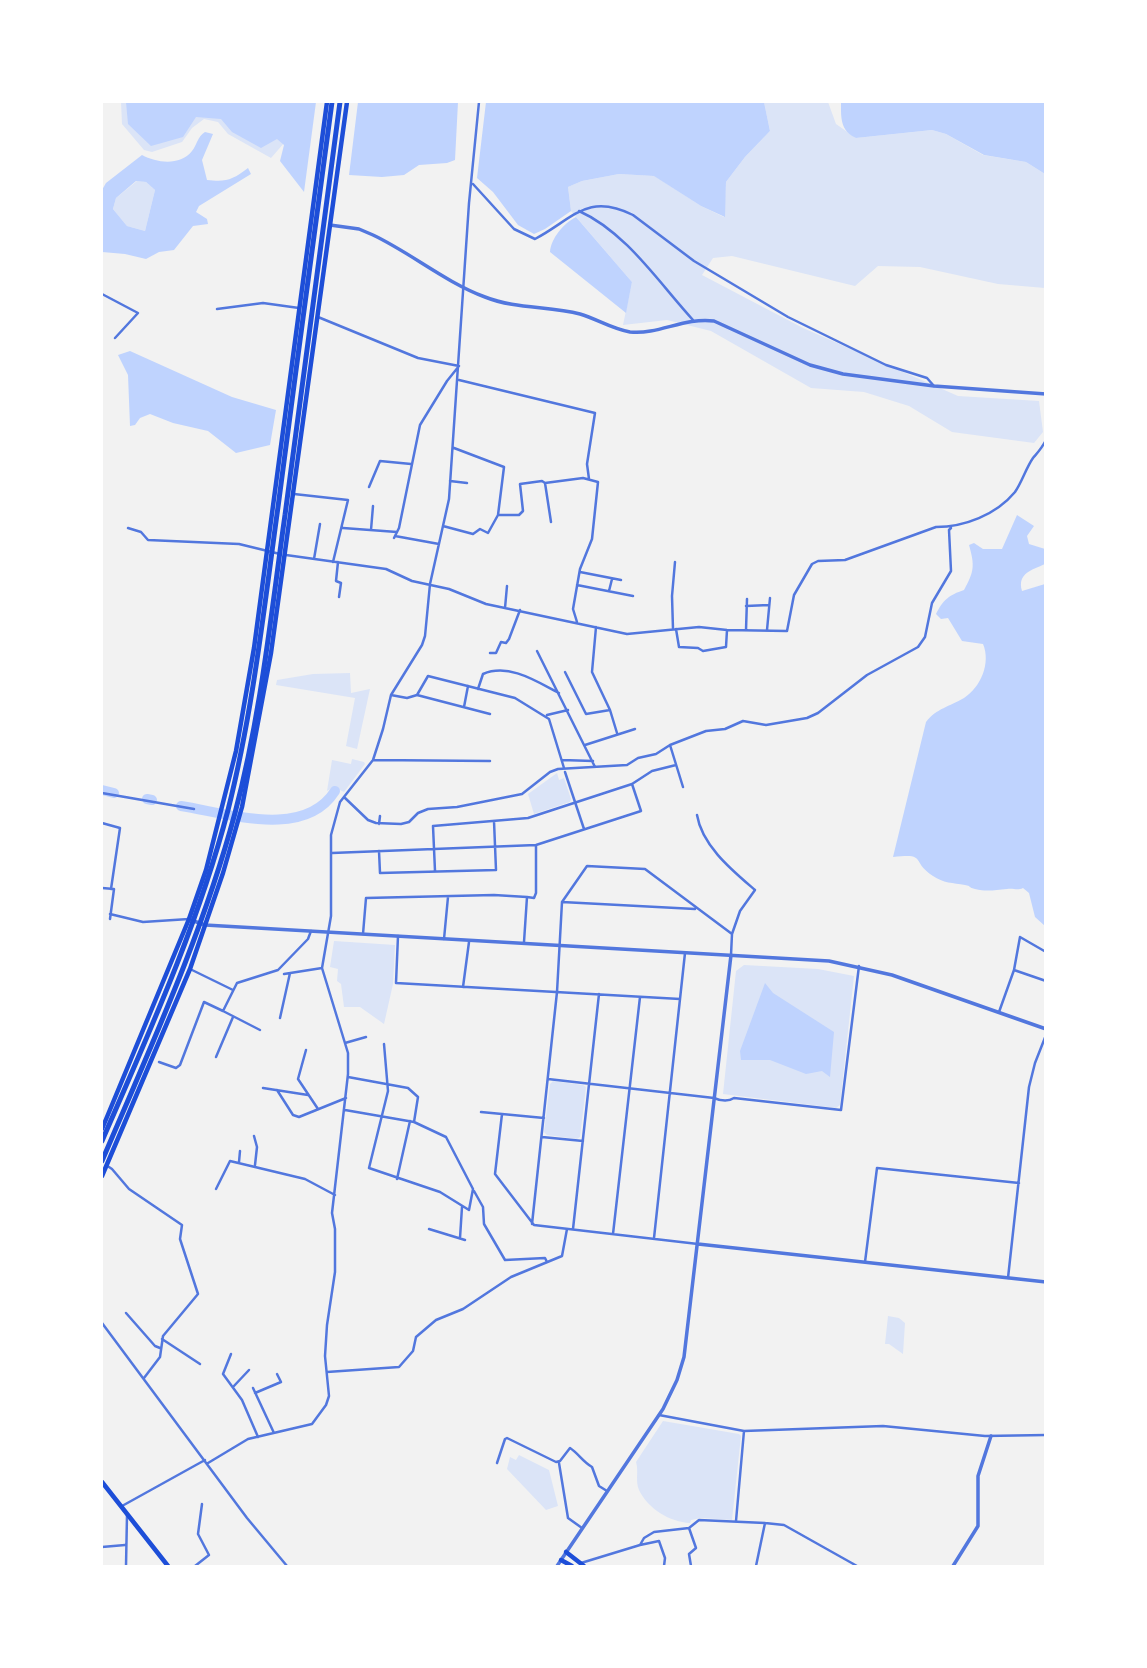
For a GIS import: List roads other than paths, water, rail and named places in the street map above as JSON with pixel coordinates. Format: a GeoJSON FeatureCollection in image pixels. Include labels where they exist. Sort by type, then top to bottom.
{"type":"FeatureCollection","features":[{"type":"Feature","properties":{"kind":"highway"},"geometry":{"type":"LineString","coordinates":[[102,1141],[192,926],[237,772],[264,608],[329,102]]}},
{"type":"Feature","properties":{"kind":"highway"},"geometry":{"type":"LineString","coordinates":[[103,1162],[200,928],[224,852],[244,773],[267,647],[340,102]]}},
{"type":"Feature","properties":{"kind":"main road"},"geometry":{"type":"LineString","coordinates":[[102,1129],[175,957],[224,803],[246,700],[329,102]]}},
{"type":"Feature","properties":{"kind":"main road"},"geometry":{"type":"LineString","coordinates":[[102,1176],[103,1162],[110,1156],[190,969],[242,807],[263,704],[347,102]]}},
{"type":"Feature","properties":{"kind":"main road"},"geometry":{"type":"LineString","coordinates":[[102,1149],[110,1156]]}},
{"type":"Feature","properties":{"kind":"main road"},"geometry":{"type":"LineString","coordinates":[[102,1482],[166,1565]]}},
{"type":"Feature","properties":{"kind":"main road"},"geometry":{"type":"LineString","coordinates":[[566,1552],[583,1565]]}},
{"type":"Feature","properties":{"kind":"main road"},"geometry":{"type":"LineString","coordinates":[[561,1560],[572,1566]]}},
{"type":"Feature","properties":{"kind":"street"},"geometry":{"type":"LineString","coordinates":[[121,1507],[248,1439],[312,1424],[326,1405],[327,1325],[335,1272],[335,1229],[332,1213],[348,1077],[348,1053],[321,968],[331,916],[331,835],[340,802],[373,760],[391,695],[422,645],[430,584],[450,481],[479,102]]}},
{"type":"Feature","properties":{"kind":"street"},"geometry":{"type":"LineString","coordinates":[[471,183],[514,229],[535,239],[591,206],[620,208],[634,215],[715,275],[788,317],[886,365],[927,378],[934,386]]}},
{"type":"Feature","properties":{"kind":"street"},"geometry":{"type":"LineString","coordinates":[[579,211],[605,227],[630,249],[693,320]]}},
{"type":"Feature","properties":{"kind":"street"},"geometry":{"type":"LineString","coordinates":[[310,224],[359,229],[465,287],[500,302],[578,314],[619,330],[652,331],[693,320],[714,321],[810,365],[843,373],[934,386],[1045,394]]}},
{"type":"Feature","properties":{"kind":"street"},"geometry":{"type":"LineString","coordinates":[[102,294],[138,313],[115,338]]}},
{"type":"Feature","properties":{"kind":"street"},"geometry":{"type":"LineString","coordinates":[[217,309],[263,303],[299,309]]}},
{"type":"Feature","properties":{"kind":"street"},"geometry":{"type":"LineString","coordinates":[[316,316],[418,358],[459,366]]}},
{"type":"Feature","properties":{"kind":"street"},"geometry":{"type":"LineString","coordinates":[[395,535],[420,425],[459,366]]}},
{"type":"Feature","properties":{"kind":"street"},"geometry":{"type":"LineString","coordinates":[[458,379],[595,413],[587,464],[589,479]]}},
{"type":"Feature","properties":{"kind":"street"},"geometry":{"type":"LineString","coordinates":[[128,528],[141,532],[148,540],[239,544],[267,552],[386,569],[412,581],[430,584],[505,608],[627,634],[699,627],[787,631],[794,595],[814,563],[845,560],[936,527],[951,527],[990,513],[1014,492],[1034,457],[1042,450],[1045,440]]}},
{"type":"Feature","properties":{"kind":"street"},"geometry":{"type":"LineString","coordinates":[[443,526],[473,534],[480,529],[488,533],[498,515],[504,467],[453,448]]}},
{"type":"Feature","properties":{"kind":"street"},"geometry":{"type":"LineString","coordinates":[[369,487],[380,461],[411,464]]}},
{"type":"Feature","properties":{"kind":"street"},"geometry":{"type":"LineString","coordinates":[[498,515],[519,515],[523,511],[520,484],[589,479],[598,482],[592,539],[580,572],[573,609],[577,622]]}},
{"type":"Feature","properties":{"kind":"street"},"geometry":{"type":"LineString","coordinates":[[450,481],[467,483]]}},
{"type":"Feature","properties":{"kind":"street"},"geometry":{"type":"LineString","coordinates":[[545,483],[551,522]]}},
{"type":"Feature","properties":{"kind":"street"},"geometry":{"type":"LineString","coordinates":[[293,494],[348,500],[333,562]]}},
{"type":"Feature","properties":{"kind":"street"},"geometry":{"type":"LineString","coordinates":[[371,530],[373,506]]}},
{"type":"Feature","properties":{"kind":"street"},"geometry":{"type":"LineString","coordinates":[[314,559],[320,524]]}},
{"type":"Feature","properties":{"kind":"street"},"geometry":{"type":"LineString","coordinates":[[344,797],[368,820],[379,824],[404,823],[428,808],[457,807],[522,794],[550,772],[627,765],[706,731],[726,729],[743,721],[766,725],[807,719],[867,675],[918,647],[925,637],[932,603],[951,572],[951,527]]}},
{"type":"Feature","properties":{"kind":"street"},"geometry":{"type":"LineString","coordinates":[[343,528],[371,530],[439,544]]}},
{"type":"Feature","properties":{"kind":"street"},"geometry":{"type":"LineString","coordinates":[[338,562],[336,581],[341,583],[338,597]]}},
{"type":"Feature","properties":{"kind":"street"},"geometry":{"type":"LineString","coordinates":[[675,562],[672,596],[679,648],[698,648],[703,651],[726,647],[727,630]]}},
{"type":"Feature","properties":{"kind":"street"},"geometry":{"type":"LineString","coordinates":[[580,572],[621,580]]}},
{"type":"Feature","properties":{"kind":"street"},"geometry":{"type":"LineString","coordinates":[[609,592],[612,579]]}},
{"type":"Feature","properties":{"kind":"street"},"geometry":{"type":"LineString","coordinates":[[578,585],[633,596]]}},
{"type":"Feature","properties":{"kind":"street"},"geometry":{"type":"LineString","coordinates":[[505,608],[507,586]]}},
{"type":"Feature","properties":{"kind":"street"},"geometry":{"type":"LineString","coordinates":[[767,630],[770,598]]}},
{"type":"Feature","properties":{"kind":"street"},"geometry":{"type":"LineString","coordinates":[[746,630],[747,599]]}},
{"type":"Feature","properties":{"kind":"street"},"geometry":{"type":"LineString","coordinates":[[746,606],[769,605]]}},
{"type":"Feature","properties":{"kind":"street"},"geometry":{"type":"LineString","coordinates":[[490,653],[496,653],[501,642],[506,643],[509,639],[520,610]]}},
{"type":"Feature","properties":{"kind":"street"},"geometry":{"type":"LineString","coordinates":[[596,627],[592,672],[610,710],[617,733]]}},
{"type":"Feature","properties":{"kind":"street"},"geometry":{"type":"LineString","coordinates":[[537,651],[595,767]]}},
{"type":"Feature","properties":{"kind":"street"},"geometry":{"type":"LineString","coordinates":[[478,689],[483,674],[495,670],[524,675],[559,693]]}},
{"type":"Feature","properties":{"kind":"street"},"geometry":{"type":"LineString","coordinates":[[565,673],[586,714],[610,710]]}},
{"type":"Feature","properties":{"kind":"street"},"geometry":{"type":"LineString","coordinates":[[417,695],[428,676],[516,698],[546,715],[550,719],[584,829]]}},
{"type":"Feature","properties":{"kind":"street"},"geometry":{"type":"LineString","coordinates":[[464,707],[468,686]]}},
{"type":"Feature","properties":{"kind":"street"},"geometry":{"type":"LineString","coordinates":[[391,695],[407,698],[417,695],[490,714]]}},
{"type":"Feature","properties":{"kind":"street"},"geometry":{"type":"LineString","coordinates":[[546,715],[568,710]]}},
{"type":"Feature","properties":{"kind":"street"},"geometry":{"type":"LineString","coordinates":[[585,745],[635,729]]}},
{"type":"Feature","properties":{"kind":"street"},"geometry":{"type":"LineString","coordinates":[[670,745],[683,787]]}},
{"type":"Feature","properties":{"kind":"street"},"geometry":{"type":"LineString","coordinates":[[373,760],[490,761]]}},
{"type":"Feature","properties":{"kind":"street"},"geometry":{"type":"LineString","coordinates":[[562,760],[593,761]]}},
{"type":"Feature","properties":{"kind":"street"},"geometry":{"type":"LineString","coordinates":[[435,871],[433,826],[528,818],[632,783],[652,771],[676,765]]}},
{"type":"Feature","properties":{"kind":"street"},"geometry":{"type":"LineString","coordinates":[[332,853],[536,845],[641,811],[632,783]]}},
{"type":"Feature","properties":{"kind":"street"},"geometry":{"type":"LineString","coordinates":[[102,793],[194,810]]}},
{"type":"Feature","properties":{"kind":"street"},"geometry":{"type":"LineString","coordinates":[[557,1566],[659,1415],[677,1380],[684,1357],[732,934],[740,911],[755,890],[713,848],[699,824],[697,815]]}},
{"type":"Feature","properties":{"kind":"street"},"geometry":{"type":"LineString","coordinates":[[379,824],[380,816]]}},
{"type":"Feature","properties":{"kind":"street"},"geometry":{"type":"LineString","coordinates":[[379,851],[380,873],[496,870],[494,821]]}},
{"type":"Feature","properties":{"kind":"street"},"geometry":{"type":"LineString","coordinates":[[102,823],[120,828],[111,889]]}},
{"type":"Feature","properties":{"kind":"street"},"geometry":{"type":"LineString","coordinates":[[363,934],[366,898],[534,898],[536,845]]}},
{"type":"Feature","properties":{"kind":"street"},"geometry":{"type":"LineString","coordinates":[[532,1224],[557,992],[562,902],[587,866],[645,869],[732,934]]}},
{"type":"Feature","properties":{"kind":"street"},"geometry":{"type":"LineString","coordinates":[[102,888],[114,889],[110,917],[143,922],[189,919],[205,925],[829,961],[892,975],[1045,1029]]}},
{"type":"Feature","properties":{"kind":"street"},"geometry":{"type":"LineString","coordinates":[[444,939],[448,896]]}},
{"type":"Feature","properties":{"kind":"street"},"geometry":{"type":"LineString","coordinates":[[524,943],[527,897]]}},
{"type":"Feature","properties":{"kind":"street"},"geometry":{"type":"LineString","coordinates":[[562,902],[698,909]]}},
{"type":"Feature","properties":{"kind":"street"},"geometry":{"type":"LineString","coordinates":[[223,1011],[237,983],[278,970],[308,939],[311,930]]}},
{"type":"Feature","properties":{"kind":"street"},"geometry":{"type":"LineString","coordinates":[[398,936],[396,983],[680,999]]}},
{"type":"Feature","properties":{"kind":"street"},"geometry":{"type":"LineString","coordinates":[[999,1012],[1014,970],[1020,937],[1045,951]]}},
{"type":"Feature","properties":{"kind":"street"},"geometry":{"type":"LineString","coordinates":[[463,987],[469,940]]}},
{"type":"Feature","properties":{"kind":"street"},"geometry":{"type":"LineString","coordinates":[[654,1238],[685,953]]}},
{"type":"Feature","properties":{"kind":"street"},"geometry":{"type":"LineString","coordinates":[[548,1079],[730,1101],[734,1098],[841,1110],[859,966]]}},
{"type":"Feature","properties":{"kind":"street"},"geometry":{"type":"LineString","coordinates":[[284,974],[321,968]]}},
{"type":"Feature","properties":{"kind":"street"},"geometry":{"type":"LineString","coordinates":[[190,969],[233,990]]}},
{"type":"Feature","properties":{"kind":"street"},"geometry":{"type":"LineString","coordinates":[[1014,970],[1045,981]]}},
{"type":"Feature","properties":{"kind":"street"},"geometry":{"type":"LineString","coordinates":[[280,1018],[290,973]]}},
{"type":"Feature","properties":{"kind":"street"},"geometry":{"type":"LineString","coordinates":[[573,1229],[599,994]]}},
{"type":"Feature","properties":{"kind":"street"},"geometry":{"type":"LineString","coordinates":[[613,1234],[640,997]]}},
{"type":"Feature","properties":{"kind":"street"},"geometry":{"type":"LineString","coordinates":[[159,1062],[176,1068],[180,1065],[204,1002],[260,1030]]}},
{"type":"Feature","properties":{"kind":"street"},"geometry":{"type":"LineString","coordinates":[[216,1057],[233,1017]]}},
{"type":"Feature","properties":{"kind":"street"},"geometry":{"type":"LineString","coordinates":[[1008,1278],[1031,1075],[1045,1034]]}},
{"type":"Feature","properties":{"kind":"street"},"geometry":{"type":"LineString","coordinates":[[345,1043],[366,1037]]}},
{"type":"Feature","properties":{"kind":"street"},"geometry":{"type":"LineString","coordinates":[[384,1044],[388,1091],[369,1168],[440,1192],[469,1210],[473,1189]]}},
{"type":"Feature","properties":{"kind":"street"},"geometry":{"type":"LineString","coordinates":[[306,1050],[298,1079],[318,1109]]}},
{"type":"Feature","properties":{"kind":"street"},"geometry":{"type":"LineString","coordinates":[[348,1077],[408,1088],[418,1097],[397,1179]]}},
{"type":"Feature","properties":{"kind":"street"},"geometry":{"type":"LineString","coordinates":[[263,1088],[309,1095]]}},
{"type":"Feature","properties":{"kind":"street"},"geometry":{"type":"LineString","coordinates":[[277,1090],[293,1115],[299,1116],[346,1098]]}},
{"type":"Feature","properties":{"kind":"street"},"geometry":{"type":"LineString","coordinates":[[345,1110],[412,1122],[446,1137],[483,1207],[484,1224],[505,1260],[545,1258],[547,1262]]}},
{"type":"Feature","properties":{"kind":"street"},"geometry":{"type":"LineString","coordinates":[[481,1112],[544,1118]]}},
{"type":"Feature","properties":{"kind":"street"},"geometry":{"type":"LineString","coordinates":[[502,1114],[495,1174],[532,1224],[1045,1282]]}},
{"type":"Feature","properties":{"kind":"street"},"geometry":{"type":"LineString","coordinates":[[254,1136],[257,1147],[255,1165]]}},
{"type":"Feature","properties":{"kind":"street"},"geometry":{"type":"LineString","coordinates":[[542,1137],[583,1141]]}},
{"type":"Feature","properties":{"kind":"street"},"geometry":{"type":"LineString","coordinates":[[239,1162],[240,1151]]}},
{"type":"Feature","properties":{"kind":"street"},"geometry":{"type":"LineString","coordinates":[[216,1189],[230,1161],[305,1179],[335,1195]]}},
{"type":"Feature","properties":{"kind":"street"},"geometry":{"type":"LineString","coordinates":[[103,1162],[129,1189],[182,1225],[180,1239],[198,1294],[162,1339],[160,1357],[144,1378]]}},
{"type":"Feature","properties":{"kind":"street"},"geometry":{"type":"LineString","coordinates":[[864,1263],[877,1168],[1019,1183]]}},
{"type":"Feature","properties":{"kind":"street"},"geometry":{"type":"LineString","coordinates":[[460,1238],[462,1208]]}},
{"type":"Feature","properties":{"kind":"street"},"geometry":{"type":"LineString","coordinates":[[429,1229],[465,1240]]}},
{"type":"Feature","properties":{"kind":"street"},"geometry":{"type":"LineString","coordinates":[[327,1372],[399,1367],[413,1351],[416,1337],[436,1320],[463,1309],[511,1277],[562,1256],[567,1229]]}},
{"type":"Feature","properties":{"kind":"street"},"geometry":{"type":"LineString","coordinates":[[126,1313],[155,1346],[161,1348]]}},
{"type":"Feature","properties":{"kind":"street"},"geometry":{"type":"LineString","coordinates":[[102,1323],[285,1566]]}},
{"type":"Feature","properties":{"kind":"street"},"geometry":{"type":"LineString","coordinates":[[162,1339],[200,1364]]}},
{"type":"Feature","properties":{"kind":"street"},"geometry":{"type":"LineString","coordinates":[[231,1354],[223,1374],[250,1415],[258,1437]]}},
{"type":"Feature","properties":{"kind":"street"},"geometry":{"type":"LineString","coordinates":[[233,1387],[249,1370]]}},
{"type":"Feature","properties":{"kind":"street"},"geometry":{"type":"LineString","coordinates":[[255,1393],[281,1382],[277,1374]]}},
{"type":"Feature","properties":{"kind":"street"},"geometry":{"type":"LineString","coordinates":[[253,1388],[274,1433]]}},
{"type":"Feature","properties":{"kind":"street"},"geometry":{"type":"LineString","coordinates":[[659,1415],[744,1432],[883,1426],[991,1436],[1045,1435]]}},
{"type":"Feature","properties":{"kind":"street"},"geometry":{"type":"LineString","coordinates":[[736,1521],[744,1432]]}},
{"type":"Feature","properties":{"kind":"street"},"geometry":{"type":"LineString","coordinates":[[953,1566],[978,1526],[978,1476],[991,1436]]}},
{"type":"Feature","properties":{"kind":"street"},"geometry":{"type":"LineString","coordinates":[[497,1463],[507,1438],[559,1462]]}},
{"type":"Feature","properties":{"kind":"street"},"geometry":{"type":"LineString","coordinates":[[582,1528],[568,1518],[559,1462],[570,1448],[592,1467],[599,1486],[607,1491]]}},
{"type":"Feature","properties":{"kind":"street"},"geometry":{"type":"LineString","coordinates":[[195,1566],[209,1555],[198,1534],[202,1504]]}},
{"type":"Feature","properties":{"kind":"street"},"geometry":{"type":"LineString","coordinates":[[126,1566],[127,1515]]}},
{"type":"Feature","properties":{"kind":"street"},"geometry":{"type":"LineString","coordinates":[[640,1545],[654,1532],[689,1528],[699,1520],[784,1525],[857,1566]]}},
{"type":"Feature","properties":{"kind":"street"},"geometry":{"type":"LineString","coordinates":[[756,1566],[765,1524]]}},
{"type":"Feature","properties":{"kind":"street"},"geometry":{"type":"LineString","coordinates":[[689,1528],[696,1548],[689,1554],[691,1566]]}},
{"type":"Feature","properties":{"kind":"street"},"geometry":{"type":"LineString","coordinates":[[583,1565],[659,1541],[665,1558],[664,1566]]}},
{"type":"Feature","properties":{"kind":"street"},"geometry":{"type":"LineString","coordinates":[[102,1547],[125,1545]]}},
{"type":"Feature","properties":{"kind":"water"},"geometry":{"type":"Polygon","coordinates":[[[126,102],[316,102],[304,192],[280,161],[284,145],[277,139],[261,148],[232,132],[221,119],[196,117],[183,137],[151,146],[128,124],[126,102]]]}},
{"type":"Feature","properties":{"kind":"water"},"geometry":{"type":"Polygon","coordinates":[[[358,102],[458,102],[455,160],[419,165],[404,175],[349,175],[358,102]]]}},
{"type":"Feature","properties":{"kind":"water"},"geometry":{"type":"Polygon","coordinates":[[[486,102],[764,102],[770,131],[726,182],[725,217],[701,206],[654,176],[619,174],[582,181],[568,187],[571,211],[534,234],[518,225],[493,192],[477,178],[486,102]]]}},
{"type":"Feature","properties":{"kind":"water"},"geometry":{"type":"Polygon","coordinates":[[[841,102],[1045,102],[1045,174],[1026,162],[984,155],[946,134],[932,130],[856,138],[844,127],[841,102]]]}},
{"type":"Feature","properties":{"kind":"water"},"geometry":{"type":"Polygon","coordinates":[[[202,134],[213,134],[202,160],[207,180],[229,179],[248,168],[251,174],[199,206],[196,212],[207,219],[208,224],[193,226],[174,250],[159,252],[146,259],[102,252],[102,190],[106,183],[142,155],[168,162],[187,156],[202,134]],[[136,181],[116,198],[113,209],[127,226],[145,231],[155,190],[146,182],[136,181]]]}},
{"type":"Feature","properties":{"kind":"water"},"geometry":{"type":"Polygon","coordinates":[[[576,217],[632,282],[626,313],[550,252],[559,232],[576,217]]]}},
{"type":"Feature","properties":{"kind":"water"},"geometry":{"type":"Polygon","coordinates":[[[130,351],[232,397],[276,410],[270,445],[236,453],[208,431],[173,423],[150,414],[130,426],[128,375],[118,355],[130,351]]]}},
{"type":"Feature","properties":{"kind":"water"},"geometry":{"type":"Polygon","coordinates":[[[1017,515],[1034,526],[1027,536],[1029,544],[1045,549],[1045,564],[1027,573],[1021,585],[1022,591],[1045,584],[1045,926],[1035,917],[1029,893],[1023,888],[987,891],[975,889],[937,878],[926,871],[915,857],[893,857],[926,722],[970,693],[980,681],[985,667],[983,644],[962,641],[948,618],[941,619],[936,614],[947,599],[964,590],[967,584],[972,573],[969,545],[974,543],[983,549],[1002,549],[1017,515]]]}},
{"type":"Feature","properties":{"kind":"water"},"geometry":{"type":"Polygon","coordinates":[[[765,983],[773,993],[834,1032],[830,1077],[822,1071],[806,1074],[770,1060],[741,1060],[740,1051],[765,983]]]}},
{"type":"Feature","properties":{"kind":"waterway"},"geometry":{"type":"LineString","coordinates":[[102,790],[114,793]]}},
{"type":"Feature","properties":{"kind":"waterway"},"geometry":{"type":"LineString","coordinates":[[181,806],[264,820],[285,819],[304,815],[321,806],[335,791]]}},
{"type":"Feature","properties":{"kind":"waterway"},"geometry":{"type":"LineString","coordinates":[[147,799],[152,800]]}}]}
